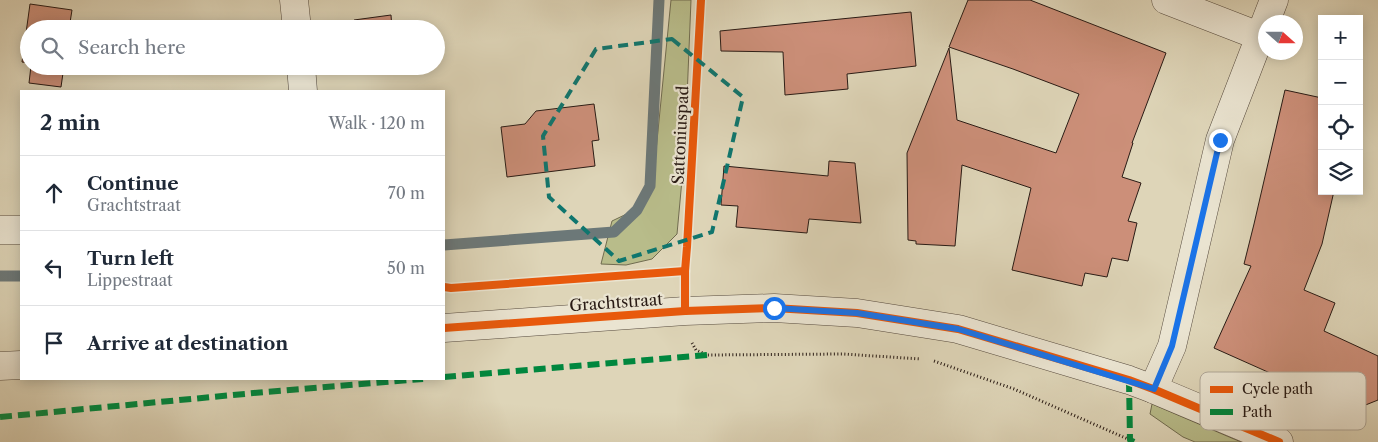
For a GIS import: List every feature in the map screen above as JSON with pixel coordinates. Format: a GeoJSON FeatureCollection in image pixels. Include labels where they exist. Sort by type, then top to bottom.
{"type":"FeatureCollection","features":[{"type":"Feature","properties":{"kind":"street"},"geometry":{"type":"LineString","coordinates":[[294,0],[296,20]]}},
{"type":"Feature","properties":{"kind":"street"},"geometry":{"type":"LineString","coordinates":[[1166,0],[1258,35]]}},
{"type":"Feature","properties":{"kind":"street"},"geometry":{"type":"LineString","coordinates":[[1268,15],[1274,0]]}},
{"type":"Feature","properties":{"kind":"street"},"geometry":{"type":"LineString","coordinates":[[1154,389],[1172,346],[1220,140],[1258,41]]}},
{"type":"Feature","properties":{"kind":"street"},"geometry":{"type":"LineString","coordinates":[[302,75],[303,90]]}},
{"type":"Feature","properties":{"kind":"street"},"geometry":{"type":"LineString","coordinates":[[0,230],[20,230]]}},
{"type":"Feature","properties":{"kind":"street","name":"Grachtstraat"},"geometry":{"type":"LineString","coordinates":[[445,328],[685,311],[774,308],[857,313],[958,329],[1154,389],[1200,409]]}},
{"type":"Feature","properties":{"kind":"street"},"geometry":{"type":"LineString","coordinates":[[0,366],[20,364]]}},
{"type":"Feature","properties":{"kind":"street","name":"Grachtstraat"},"geometry":{"type":"LineString","coordinates":[[1251,430],[1279,442]]}},
{"type":"Feature","properties":{"kind":"path"},"geometry":{"type":"LineString","coordinates":[[685,311],[686,330],[689,340],[696,350],[707,355],[833,354],[930,360],[1014,389],[1130,440]]}},
{"type":"Feature","properties":{"kind":"highlighted area"},"geometry":{"type":"Polygon","coordinates":[[[672,39],[743,97],[712,232],[619,261],[549,197],[543,136],[596,49],[672,39]]]}},
{"type":"Feature","properties":{"kind":"green space"},"geometry":{"type":"Polygon","coordinates":[[[671,0],[691,0],[685,147],[677,234],[652,259],[626,265],[601,264],[612,221],[637,209],[654,171],[671,0]]]}},
{"type":"Feature","properties":{"kind":"green space"},"geometry":{"type":"Polygon","coordinates":[[[1152,404],[1200,424],[1200,430],[1213,430],[1241,442],[1195,442],[1183,437],[1150,414],[1152,404]]]}},
{"type":"Feature","properties":{"kind":"building"},"geometry":{"type":"Polygon","coordinates":[[[968,0],[1030,0],[1166,53],[1132,143],[1122,177],[1141,183],[1128,221],[1137,223],[1128,261],[1112,258],[1107,277],[1085,273],[1082,286],[1012,270],[1031,188],[962,165],[955,246],[916,244],[916,241],[908,240],[907,153],[949,48],[957,120],[1056,153],[1079,94],[949,47],[968,0]]]}},
{"type":"Feature","properties":{"kind":"building"},"geometry":{"type":"Polygon","coordinates":[[[30,4],[72,10],[70,20],[28,20],[30,4]]]}},
{"type":"Feature","properties":{"kind":"building"},"geometry":{"type":"Polygon","coordinates":[[[911,12],[916,66],[847,74],[848,89],[785,95],[783,52],[721,51],[720,31],[911,12]]]}},
{"type":"Feature","properties":{"kind":"building"},"geometry":{"type":"Polygon","coordinates":[[[391,15],[391,20],[354,20],[391,15]]]}},
{"type":"Feature","properties":{"kind":"building"},"geometry":{"type":"Polygon","coordinates":[[[30,75],[63,75],[61,87],[29,83],[30,75]]]}},
{"type":"Feature","properties":{"kind":"building"},"geometry":{"type":"Polygon","coordinates":[[[1285,90],[1318,97],[1318,195],[1333,195],[1322,244],[1304,290],[1335,303],[1324,331],[1378,356],[1378,400],[1366,405],[1366,372],[1268,372],[1214,348],[1251,266],[1244,264],[1285,90]]]}},
{"type":"Feature","properties":{"kind":"building"},"geometry":{"type":"Polygon","coordinates":[[[594,104],[599,140],[592,141],[595,166],[507,177],[501,127],[525,124],[536,111],[594,104]]]}},
{"type":"Feature","properties":{"kind":"building"},"geometry":{"type":"Polygon","coordinates":[[[829,161],[855,163],[861,223],[809,219],[807,233],[736,227],[738,206],[721,205],[724,166],[828,176],[829,161]]]}},
{"type":"Feature","properties":{"kind":"waterway"},"geometry":{"type":"LineString","coordinates":[[445,245],[614,232],[637,210],[650,186],[659,0]]}},
{"type":"Feature","properties":{"kind":"waterway"},"geometry":{"type":"LineString","coordinates":[[0,276],[20,276]]}},
{"type":"Feature","properties":{"kind":"marked path"},"geometry":{"type":"LineString","coordinates":[[445,377],[707,355]]}},
{"type":"Feature","properties":{"kind":"marked path"},"geometry":{"type":"LineString","coordinates":[[0,417],[411,380]]}},
{"type":"Feature","properties":{"kind":"marked path"},"geometry":{"type":"LineString","coordinates":[[1129,380],[1130,440],[1134,442]]}},
{"type":"Feature","properties":{"kind":"cycle path","name":"Sattoniuspad"},"geometry":{"type":"LineString","coordinates":[[685,311],[685,271],[701,0]]}},
{"type":"Feature","properties":{"kind":"cycle path"},"geometry":{"type":"LineString","coordinates":[[445,287],[685,271]]}},
{"type":"Feature","properties":{"kind":"cycle path"},"geometry":{"type":"LineString","coordinates":[[445,328],[685,311],[774,308],[857,313],[958,329],[1129,380],[1200,409]]}},
{"type":"Feature","properties":{"kind":"cycle path"},"geometry":{"type":"LineString","coordinates":[[1250,430],[1279,442]]}},
{"type":"Feature","properties":{"kind":"route"},"geometry":{"type":"LineString","coordinates":[[774,308],[857,313],[958,329],[1154,389],[1172,346],[1220,140]]}}]}
